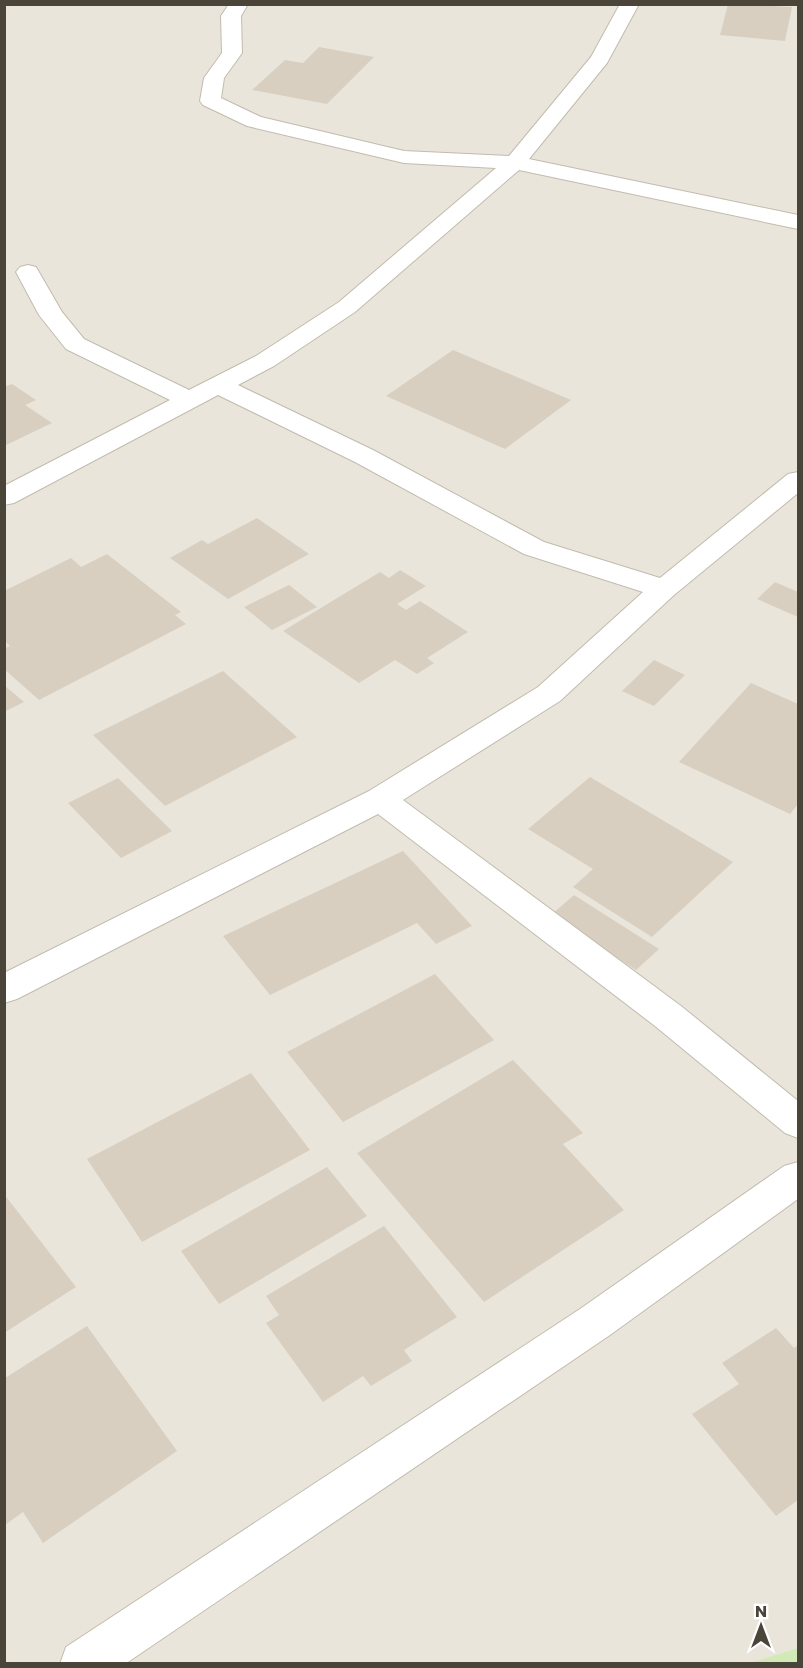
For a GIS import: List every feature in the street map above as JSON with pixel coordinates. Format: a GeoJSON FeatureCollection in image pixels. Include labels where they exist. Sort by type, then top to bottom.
{"type":"FeatureCollection","features":[{"type":"Feature","properties":{"kind":"street"},"geometry":{"type":"LineString","coordinates":[[239,4],[231,16],[232,53],[214,78],[210,102],[254,122],[404,157],[515,163],[798,222]]}},
{"type":"Feature","properties":{"kind":"street"},"geometry":{"type":"LineString","coordinates":[[4,497],[265,361],[347,307],[515,163],[600,58],[630,4]]}},
{"type":"Feature","properties":{"kind":"street"},"geometry":{"type":"LineString","coordinates":[[28,272],[51,315],[75,344],[189,400]]}},
{"type":"Feature","properties":{"kind":"street"},"geometry":{"type":"LineString","coordinates":[[218,385],[364,456],[534,548],[664,589]]}},
{"type":"Feature","properties":{"kind":"street"},"geometry":{"type":"LineString","coordinates":[[4,989],[380,799],[549,694],[664,589],[798,480]]}},
{"type":"Feature","properties":{"kind":"street"},"geometry":{"type":"LineString","coordinates":[[380,799],[668,1016],[798,1122]]}},
{"type":"Feature","properties":{"kind":"street"},"geometry":{"type":"LineString","coordinates":[[83,1664],[595,1322],[798,1178]]}},
{"type":"Feature","properties":{"kind":"shaded area"},"geometry":{"type":"Polygon","coordinates":[[[5,5],[798,5],[798,1648],[750,1664],[5,1664],[5,5]]]}},
{"type":"Feature","properties":{"kind":"green space"},"geometry":{"type":"Polygon","coordinates":[[[798,1648],[798,1663],[750,1663],[798,1648]]]}},
{"type":"Feature","properties":{"kind":"building"},"geometry":{"type":"Polygon","coordinates":[[[728,4],[792,7],[785,41],[720,35],[728,4]]]}},
{"type":"Feature","properties":{"kind":"building"},"geometry":{"type":"Polygon","coordinates":[[[319,47],[374,57],[327,104],[252,90],[285,60],[303,63],[319,47]]]}},
{"type":"Feature","properties":{"kind":"building"},"geometry":{"type":"Polygon","coordinates":[[[453,350],[571,400],[505,449],[386,396],[453,350]]]}},
{"type":"Feature","properties":{"kind":"building"},"geometry":{"type":"Polygon","coordinates":[[[12,384],[36,400],[25,405],[52,423],[4,446],[4,387],[12,384]]]}},
{"type":"Feature","properties":{"kind":"building"},"geometry":{"type":"Polygon","coordinates":[[[257,518],[309,554],[228,599],[170,558],[202,540],[208,544],[257,518]]]}},
{"type":"Feature","properties":{"kind":"building"},"geometry":{"type":"Polygon","coordinates":[[[107,554],[181,612],[175,615],[186,624],[39,700],[4,669],[4,649],[10,646],[4,640],[4,591],[71,558],[81,567],[107,554]]]}},
{"type":"Feature","properties":{"kind":"building"},"geometry":{"type":"Polygon","coordinates":[[[400,570],[426,586],[397,604],[406,610],[420,601],[468,632],[427,658],[434,663],[417,674],[395,660],[359,683],[283,631],[380,572],[389,578],[400,570]]]}},
{"type":"Feature","properties":{"kind":"building"},"geometry":{"type":"Polygon","coordinates":[[[775,582],[798,592],[798,617],[757,599],[775,582]]]}},
{"type":"Feature","properties":{"kind":"building"},"geometry":{"type":"Polygon","coordinates":[[[289,585],[317,607],[272,630],[244,607],[289,585]]]}},
{"type":"Feature","properties":{"kind":"building"},"geometry":{"type":"Polygon","coordinates":[[[654,660],[685,675],[654,706],[622,691],[654,660]]]}},
{"type":"Feature","properties":{"kind":"building"},"geometry":{"type":"Polygon","coordinates":[[[223,671],[297,737],[165,806],[93,735],[223,671]]]}},
{"type":"Feature","properties":{"kind":"building"},"geometry":{"type":"Polygon","coordinates":[[[751,683],[798,704],[798,804],[790,814],[679,762],[751,683]]]}},
{"type":"Feature","properties":{"kind":"building"},"geometry":{"type":"Polygon","coordinates":[[[4,685],[24,702],[4,712],[4,685]]]}},
{"type":"Feature","properties":{"kind":"building"},"geometry":{"type":"Polygon","coordinates":[[[590,777],[733,862],[652,937],[573,887],[593,869],[528,829],[590,777]]]}},
{"type":"Feature","properties":{"kind":"building"},"geometry":{"type":"Polygon","coordinates":[[[118,778],[172,831],[121,858],[68,803],[118,778]]]}},
{"type":"Feature","properties":{"kind":"building"},"geometry":{"type":"Polygon","coordinates":[[[403,851],[472,926],[436,944],[417,923],[270,995],[223,936],[403,851]]]}},
{"type":"Feature","properties":{"kind":"building"},"geometry":{"type":"Polygon","coordinates":[[[574,895],[659,949],[636,970],[551,915],[574,895]]]}},
{"type":"Feature","properties":{"kind":"building"},"geometry":{"type":"Polygon","coordinates":[[[435,974],[494,1040],[343,1122],[287,1052],[435,974]]]}},
{"type":"Feature","properties":{"kind":"building"},"geometry":{"type":"Polygon","coordinates":[[[513,1060],[583,1133],[563,1144],[624,1210],[484,1302],[357,1153],[513,1060]]]}},
{"type":"Feature","properties":{"kind":"building"},"geometry":{"type":"Polygon","coordinates":[[[251,1073],[310,1150],[142,1242],[87,1159],[251,1073]]]}},
{"type":"Feature","properties":{"kind":"building"},"geometry":{"type":"Polygon","coordinates":[[[327,1167],[367,1216],[219,1304],[181,1251],[327,1167]]]}},
{"type":"Feature","properties":{"kind":"building"},"geometry":{"type":"Polygon","coordinates":[[[4,1194],[76,1287],[4,1333],[4,1194]]]}},
{"type":"Feature","properties":{"kind":"building"},"geometry":{"type":"Polygon","coordinates":[[[384,1226],[457,1317],[404,1350],[412,1361],[371,1386],[363,1376],[323,1402],[266,1323],[279,1315],[266,1296],[384,1226]]]}},
{"type":"Feature","properties":{"kind":"building"},"geometry":{"type":"Polygon","coordinates":[[[87,1326],[177,1451],[43,1543],[23,1512],[5,1525],[5,1378],[87,1326]]]}},
{"type":"Feature","properties":{"kind":"building"},"geometry":{"type":"Polygon","coordinates":[[[776,1328],[794,1348],[798,1345],[798,1500],[776,1516],[692,1414],[739,1384],[722,1363],[776,1328]]]}}]}
